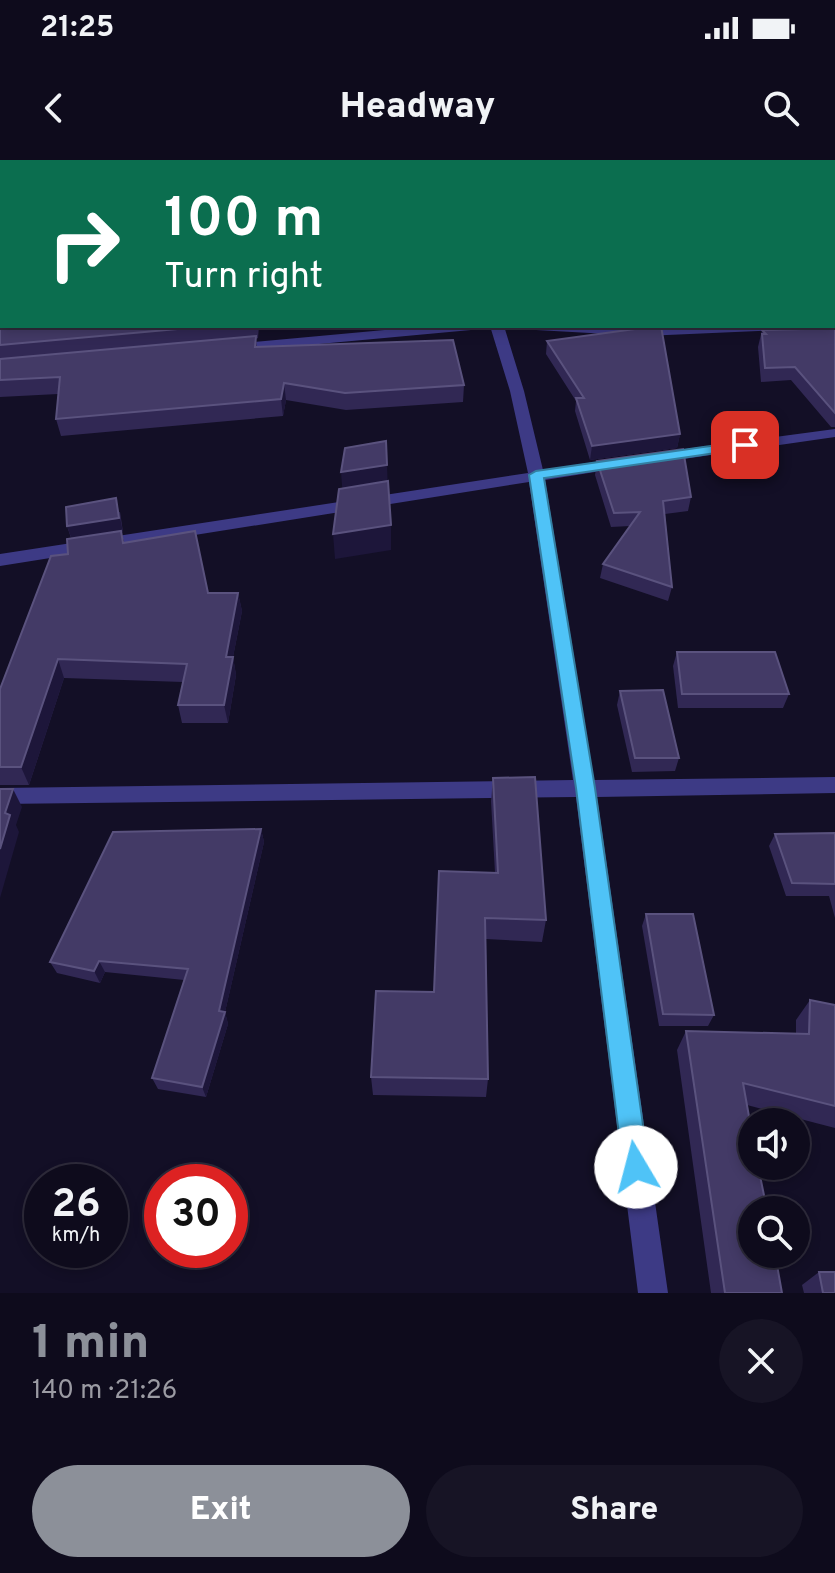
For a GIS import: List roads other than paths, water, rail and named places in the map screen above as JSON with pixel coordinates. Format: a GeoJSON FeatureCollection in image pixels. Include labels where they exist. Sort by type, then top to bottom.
{"type":"FeatureCollection","features":[{"type":"Feature","properties":{"kind":"street"},"geometry":{"type":"LineString","coordinates":[[220,349],[449,328]]}},
{"type":"Feature","properties":{"kind":"street"},"geometry":{"type":"LineString","coordinates":[[498,328],[536,475],[585,788],[653,1293]]}},
{"type":"Feature","properties":{"kind":"street"},"geometry":{"type":"LineString","coordinates":[[572,328],[644,332],[735,328]]}},
{"type":"Feature","properties":{"kind":"street"},"geometry":{"type":"LineString","coordinates":[[0,560],[536,475],[835,433]]}},
{"type":"Feature","properties":{"kind":"street"},"geometry":{"type":"LineString","coordinates":[[0,796],[835,785]]}}]}
